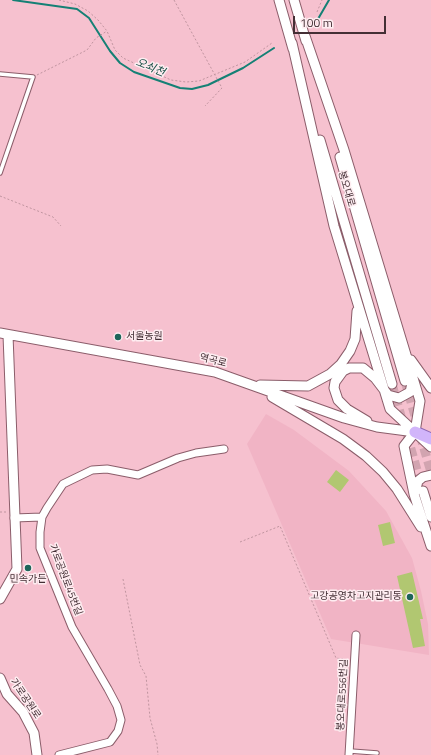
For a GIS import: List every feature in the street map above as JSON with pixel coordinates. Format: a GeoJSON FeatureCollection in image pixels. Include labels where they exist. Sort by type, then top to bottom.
{"type":"FeatureCollection","features":[{"type":"Feature","properties":{"kind":"main road"},"geometry":{"type":"LineString","coordinates":[[415,432],[431,433]]}},
{"type":"Feature","properties":{"kind":"main road"},"geometry":{"type":"LineString","coordinates":[[415,432],[431,439]]}},
{"type":"Feature","properties":{"kind":"street","name":"봉오대로"},"geometry":{"type":"LineString","coordinates":[[279,0],[392,384]]}},
{"type":"Feature","properties":{"kind":"street","name":"봉오대로"},"geometry":{"type":"LineString","coordinates":[[294,0],[409,380]]}},
{"type":"Feature","properties":{"kind":"street"},"geometry":{"type":"LineString","coordinates":[[305,36],[344,150],[406,353],[409,380],[420,402],[415,432],[404,446],[419,493],[431,546]]}},
{"type":"Feature","properties":{"kind":"street"},"geometry":{"type":"LineString","coordinates":[[292,43],[334,226],[390,409],[431,447]]}},
{"type":"Feature","properties":{"kind":"street"},"geometry":{"type":"LineString","coordinates":[[250,384],[308,386],[330,374],[346,358],[355,339],[357,302]]}},
{"type":"Feature","properties":{"kind":"street"},"geometry":{"type":"LineString","coordinates":[[0,599],[17,569],[4,334]]}},
{"type":"Feature","properties":{"kind":"street","name":"역곡로"},"geometry":{"type":"LineString","coordinates":[[4,334],[215,372],[308,406],[377,427],[415,432]]}},
{"type":"Feature","properties":{"kind":"street"},"geometry":{"type":"LineString","coordinates":[[406,353],[431,388]]}},
{"type":"Feature","properties":{"kind":"street"},"geometry":{"type":"LineString","coordinates":[[377,427],[342,404],[336,394],[335,382],[343,371],[357,367],[369,372],[388,395],[400,398],[410,392],[412,386],[409,380]]}},
{"type":"Feature","properties":{"kind":"street"},"geometry":{"type":"LineString","coordinates":[[250,384],[343,439],[366,456],[383,472],[397,489],[431,546]]}},
{"type":"Feature","properties":{"kind":"street","name":"가로공원로45번길"},"geometry":{"type":"LineString","coordinates":[[59,755],[110,742],[118,731],[121,720],[117,706],[72,627],[40,548],[42,517],[53,496],[63,484],[92,470],[107,469],[138,475],[178,458],[196,453],[224,449]]}},
{"type":"Feature","properties":{"kind":"street"},"geometry":{"type":"LineString","coordinates":[[431,475],[423,477],[418,481],[419,493],[431,516]]}},
{"type":"Feature","properties":{"kind":"street"},"geometry":{"type":"LineString","coordinates":[[14,518],[42,517]]}},
{"type":"Feature","properties":{"kind":"street","name":"봉오대로556번길"},"geometry":{"type":"LineString","coordinates":[[350,753],[356,635]]}},
{"type":"Feature","properties":{"kind":"street","name":"가로공원로"},"geometry":{"type":"LineString","coordinates":[[0,678],[7,694],[23,712],[34,733],[37,755]]}},
{"type":"Feature","properties":{"kind":"lane"},"geometry":{"type":"LineString","coordinates":[[0,74],[33,77],[0,172]]}},
{"type":"Feature","properties":{"kind":"lane"},"geometry":{"type":"LineString","coordinates":[[350,753],[377,753]]}},
{"type":"Feature","properties":{"kind":"path"},"geometry":{"type":"LineString","coordinates":[[59,0],[75,4],[88,11],[107,31],[115,50],[123,58],[171,80],[199,82],[245,62],[272,43]]}},
{"type":"Feature","properties":{"kind":"path"},"geometry":{"type":"LineString","coordinates":[[174,0],[222,88],[205,106]]}},
{"type":"Feature","properties":{"kind":"path"},"geometry":{"type":"LineString","coordinates":[[317,12],[322,0]]}},
{"type":"Feature","properties":{"kind":"path"},"geometry":{"type":"LineString","coordinates":[[33,77],[87,50],[96,38],[107,31]]}},
{"type":"Feature","properties":{"kind":"path"},"geometry":{"type":"LineString","coordinates":[[0,196],[53,217],[61,226]]}},
{"type":"Feature","properties":{"kind":"path"},"geometry":{"type":"LineString","coordinates":[[240,542],[280,526],[336,658],[354,661]]}},
{"type":"Feature","properties":{"kind":"path"},"geometry":{"type":"LineString","coordinates":[[123,579],[140,665],[146,676],[150,718],[157,744],[158,755]]}},
{"type":"Feature","properties":{"kind":"shaded area"},"geometry":{"type":"Polygon","coordinates":[[[266,414],[294,430],[349,471],[386,511],[412,558],[428,624],[429,655],[331,639],[247,444],[266,414]]]}},
{"type":"Feature","properties":{"kind":"building"},"geometry":{"type":"Polygon","coordinates":[[[336,470],[349,480],[340,492],[327,482],[336,470]]]}},
{"type":"Feature","properties":{"kind":"building"},"geometry":{"type":"Polygon","coordinates":[[[390,522],[395,543],[383,546],[378,525],[390,522]]]}},
{"type":"Feature","properties":{"kind":"building","name":"고강공영차고지관리동"},"geometry":{"type":"Polygon","coordinates":[[[412,572],[423,619],[420,619],[425,646],[413,648],[397,576],[412,572]]]}},
{"type":"Feature","properties":{"kind":"waterway","name":"오쇠천"},"geometry":{"type":"LineString","coordinates":[[13,0],[77,9],[89,18],[110,51],[120,63],[134,72],[180,88],[192,89],[208,85],[243,68],[274,48]]}},
{"type":"Feature","properties":{"kind":"waterway","name":"오쇠천"},"geometry":{"type":"LineString","coordinates":[[318,19],[329,0]]}},
{"type":"Feature","properties":{"kind":"tunnel"},"geometry":{"type":"LineString","coordinates":[[405,381],[417,423]]}},
{"type":"Feature","properties":{"kind":"tunnel"},"geometry":{"type":"LineString","coordinates":[[392,384],[403,423]]}},
{"type":"Feature","properties":{"kind":"tunnel"},"geometry":{"type":"LineString","coordinates":[[407,435],[423,491]]}},
{"type":"Feature","properties":{"kind":"tunnel"},"geometry":{"type":"LineString","coordinates":[[420,435],[431,472]]}},
{"type":"Feature","properties":{"kind":"place","name":"서울농원"},"geometry":{"type":"Point","coordinates":[118,337]}},
{"type":"Feature","properties":{"kind":"place","name":"민속가든"},"geometry":{"type":"Point","coordinates":[28,568]}},
{"type":"Feature","properties":{"kind":"place","name":"고강공영차고지관리동"},"geometry":{"type":"Point","coordinates":[410,597]}}]}
